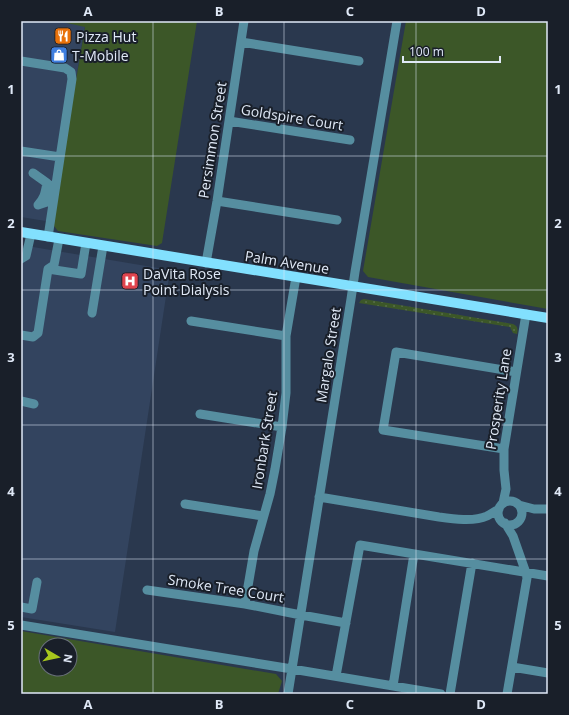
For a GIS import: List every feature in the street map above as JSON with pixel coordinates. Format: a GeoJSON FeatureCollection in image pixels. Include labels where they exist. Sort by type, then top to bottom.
{"type":"FeatureCollection","features":[{"type":"Feature","properties":{"kind":"main road","name":"Palm Avenue"},"geometry":{"type":"LineString","coordinates":[[26,233],[548,318]]}},
{"type":"Feature","properties":{"kind":"street","name":"Persimmon Street"},"geometry":{"type":"LineString","coordinates":[[206,263],[217,201],[244,21]]}},
{"type":"Feature","properties":{"kind":"street","name":"Margalo Street"},"geometry":{"type":"LineString","coordinates":[[288,694],[397,21]]}},
{"type":"Feature","properties":{"kind":"street"},"geometry":{"type":"LineString","coordinates":[[241,42],[360,61]]}},
{"type":"Feature","properties":{"kind":"street"},"geometry":{"type":"LineString","coordinates":[[21,61],[65,68],[71,72],[72,79],[48,237]]}},
{"type":"Feature","properties":{"kind":"street","name":"Goldspire Court"},"geometry":{"type":"LineString","coordinates":[[229,121],[350,140]]}},
{"type":"Feature","properties":{"kind":"street"},"geometry":{"type":"LineString","coordinates":[[21,151],[60,158]]}},
{"type":"Feature","properties":{"kind":"street"},"geometry":{"type":"LineString","coordinates":[[33,173],[47,183]]}},
{"type":"Feature","properties":{"kind":"street"},"geometry":{"type":"LineString","coordinates":[[217,201],[338,220]]}},
{"type":"Feature","properties":{"kind":"street"},"geometry":{"type":"LineString","coordinates":[[21,259],[26,256],[26,233]]}},
{"type":"Feature","properties":{"kind":"street"},"geometry":{"type":"LineString","coordinates":[[21,335],[33,337],[38,333],[48,269],[54,265],[59,239]]}},
{"type":"Feature","properties":{"kind":"street"},"geometry":{"type":"LineString","coordinates":[[48,269],[81,274],[86,243]]}},
{"type":"Feature","properties":{"kind":"street"},"geometry":{"type":"LineString","coordinates":[[92,313],[103,246]]}},
{"type":"Feature","properties":{"kind":"street","name":"Ironbark Street"},"geometry":{"type":"LineString","coordinates":[[245,604],[254,551],[270,494],[282,427],[286,393],[286,336],[296,277]]}},
{"type":"Feature","properties":{"kind":"street","name":"Prosperity Lane"},"geometry":{"type":"LineString","coordinates":[[501,506],[506,489],[504,449],[526,314]]}},
{"type":"Feature","properties":{"kind":"street"},"geometry":{"type":"LineString","coordinates":[[191,321],[286,336]]}},
{"type":"Feature","properties":{"kind":"street"},"geometry":{"type":"LineString","coordinates":[[504,449],[383,430],[396,352],[516,372]]}},
{"type":"Feature","properties":{"kind":"street"},"geometry":{"type":"LineString","coordinates":[[21,402],[34,404]]}},
{"type":"Feature","properties":{"kind":"street"},"geometry":{"type":"LineString","coordinates":[[200,414],[282,427]]}},
{"type":"Feature","properties":{"kind":"street","name":"Prosperity Lane"},"geometry":{"type":"LineString","coordinates":[[506,489],[516,503]]}},
{"type":"Feature","properties":{"kind":"street"},"geometry":{"type":"LineString","coordinates":[[320,497],[448,518],[464,519],[486,516],[507,501],[534,509],[548,508]]}},
{"type":"Feature","properties":{"kind":"street"},"geometry":{"type":"LineString","coordinates":[[513,536],[522,510],[516,503]]}},
{"type":"Feature","properties":{"kind":"street"},"geometry":{"type":"LineString","coordinates":[[185,504],[263,516]]}},
{"type":"Feature","properties":{"kind":"street"},"geometry":{"type":"LineString","coordinates":[[501,506],[498,515],[513,536],[526,573],[527,583],[507,694]]}},
{"type":"Feature","properties":{"kind":"street"},"geometry":{"type":"LineString","coordinates":[[486,516],[512,524],[534,509]]}},
{"type":"Feature","properties":{"kind":"street"},"geometry":{"type":"LineString","coordinates":[[336,676],[360,545],[548,576]]}},
{"type":"Feature","properties":{"kind":"street"},"geometry":{"type":"LineString","coordinates":[[393,686],[414,554]]}},
{"type":"Feature","properties":{"kind":"street"},"geometry":{"type":"LineString","coordinates":[[450,694],[472,563]]}},
{"type":"Feature","properties":{"kind":"street"},"geometry":{"type":"LineString","coordinates":[[21,607],[32,609],[37,582]]}},
{"type":"Feature","properties":{"kind":"street","name":"Smoke Tree Court"},"geometry":{"type":"LineString","coordinates":[[147,590],[245,604],[346,623]]}},
{"type":"Feature","properties":{"kind":"street"},"geometry":{"type":"LineString","coordinates":[[21,625],[441,694]]}},
{"type":"Feature","properties":{"kind":"street"},"geometry":{"type":"LineString","coordinates":[[512,668],[548,673]]}},
{"type":"Feature","properties":{"kind":"shaded area"},"geometry":{"type":"Polygon","coordinates":[[[21,21],[58,21],[85,26],[52,222],[21,217],[21,21]]]}},
{"type":"Feature","properties":{"kind":"shaded area"},"geometry":{"type":"Polygon","coordinates":[[[21,245],[170,270],[115,632],[21,617],[21,245]]]}},
{"type":"Feature","properties":{"kind":"green space"},"geometry":{"type":"Polygon","coordinates":[[[58,21],[197,21],[162,243],[157,246],[58,231],[52,222],[85,27],[58,21]]]}},
{"type":"Feature","properties":{"kind":"green space"},"geometry":{"type":"Polygon","coordinates":[[[406,21],[548,21],[548,309],[368,277],[363,271],[406,21]]]}},
{"type":"Feature","properties":{"kind":"green space"},"geometry":{"type":"Polygon","coordinates":[[[364,299],[513,324],[516,326],[518,331],[517,334],[513,333],[510,327],[359,303],[364,299]]]}},
{"type":"Feature","properties":{"kind":"green space"},"geometry":{"type":"Polygon","coordinates":[[[21,631],[57,637],[38,637],[38,677],[78,677],[78,641],[276,674],[282,681],[278,694],[21,694],[21,631]]]}},
{"type":"Feature","properties":{"kind":"place","name":"Pizza Hut"},"geometry":{"type":"Point","coordinates":[63,36]}},
{"type":"Feature","properties":{"kind":"place","name":"T-Mobile"},"geometry":{"type":"Point","coordinates":[59,55]}},
{"type":"Feature","properties":{"kind":"place","name":"DaVita Rose Point Dialysis"},"geometry":{"type":"Point","coordinates":[130,281]}}]}
